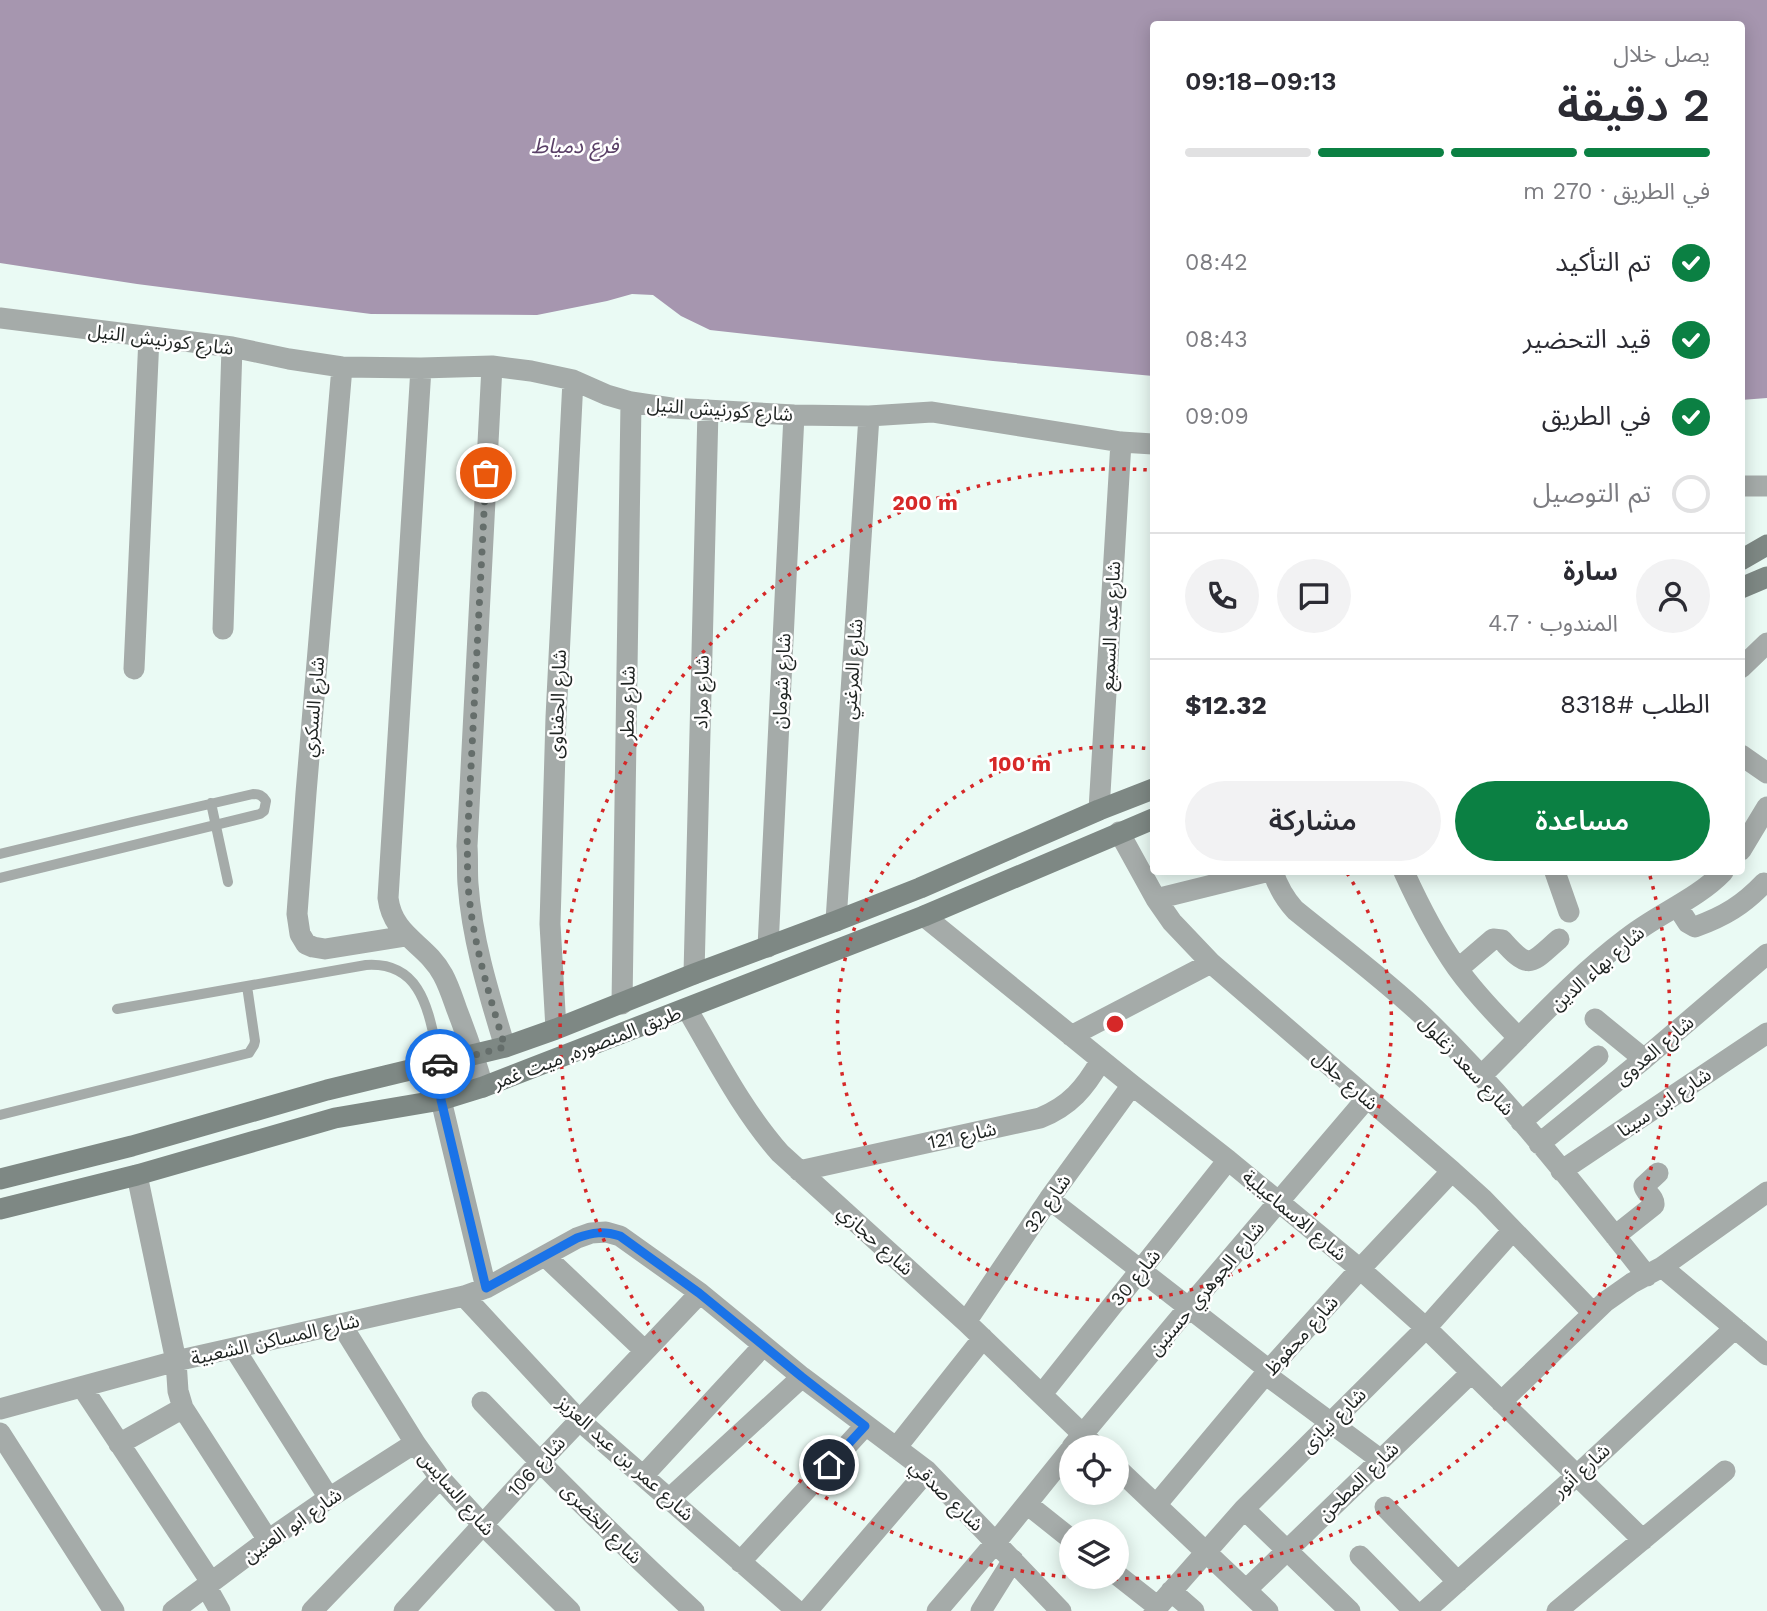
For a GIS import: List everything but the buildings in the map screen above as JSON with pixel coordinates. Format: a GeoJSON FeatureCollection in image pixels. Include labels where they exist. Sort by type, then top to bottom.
{"type":"FeatureCollection","features":[{"type":"Feature","properties":{"kind":"main road"},"geometry":{"type":"LineString","coordinates":[[1745,558],[1767,545]]}},
{"type":"Feature","properties":{"kind":"main road"},"geometry":{"type":"LineString","coordinates":[[1745,586],[1767,577]]}},
{"type":"Feature","properties":{"kind":"main road","name":"طريق المنصوره, ميت غمر"},"geometry":{"type":"LineString","coordinates":[[0,1179],[132,1146],[327,1090],[505,1047],[920,888],[1150,790]]}},
{"type":"Feature","properties":{"kind":"main road","name":"طريق المنصوره, ميت غمر"},"geometry":{"type":"LineString","coordinates":[[0,1209],[136,1175],[335,1118],[441,1100],[483,1087],[924,916],[1150,820]]}},
{"type":"Feature","properties":{"kind":"street","name":"شارع كورنيش النيل"},"geometry":{"type":"LineString","coordinates":[[0,318],[232,347],[342,367],[492,366],[531,371],[573,380],[631,402],[671,408],[794,415],[869,416],[932,412],[1121,442],[1150,444]]}},
{"type":"Feature","properties":{"kind":"street"},"geometry":{"type":"LineString","coordinates":[[134,669],[149,337]]}},
{"type":"Feature","properties":{"kind":"street"},"geometry":{"type":"LineString","coordinates":[[223,629],[232,347]]}},
{"type":"Feature","properties":{"kind":"street"},"geometry":{"type":"LineString","coordinates":[[492,366],[467,846],[468,886],[476,940],[488,994],[505,1047]]}},
{"type":"Feature","properties":{"kind":"street","name":"شارع السكري"},"geometry":{"type":"LineString","coordinates":[[342,367],[297,914],[300,934],[306,944],[313,947],[325,949],[407,936]]}},
{"type":"Feature","properties":{"kind":"street"},"geometry":{"type":"LineString","coordinates":[[421,368],[388,898],[390,912],[407,936],[435,961],[444,977],[474,1055],[483,1087]]}},
{"type":"Feature","properties":{"kind":"street","name":"شارع الحفناوى"},"geometry":{"type":"LineString","coordinates":[[556,1029],[550,924],[556,717],[573,380]]}},
{"type":"Feature","properties":{"kind":"street","name":"شارع مطر"},"geometry":{"type":"LineString","coordinates":[[622,1004],[631,402]]}},
{"type":"Feature","properties":{"kind":"street","name":"شارع مراد"},"geometry":{"type":"LineString","coordinates":[[694,974],[708,410]]}},
{"type":"Feature","properties":{"kind":"street","name":"شارع شومان"},"geometry":{"type":"LineString","coordinates":[[768,947],[794,415]]}},
{"type":"Feature","properties":{"kind":"street","name":"شارع المرغني"},"geometry":{"type":"LineString","coordinates":[[836,921],[869,416]]}},
{"type":"Feature","properties":{"kind":"street","name":"شارع عبد السميع"},"geometry":{"type":"LineString","coordinates":[[1098,810],[1121,442]]}},
{"type":"Feature","properties":{"kind":"street"},"geometry":{"type":"LineString","coordinates":[[1745,486],[1767,486]]}},
{"type":"Feature","properties":{"kind":"street"},"geometry":{"type":"LineString","coordinates":[[1745,664],[1767,643]]}},
{"type":"Feature","properties":{"kind":"street"},"geometry":{"type":"LineString","coordinates":[[1745,759],[1767,773]]}},
{"type":"Feature","properties":{"kind":"street"},"geometry":{"type":"LineString","coordinates":[[1745,843],[1767,807]]}},
{"type":"Feature","properties":{"kind":"street","name":"شارع جلال"},"geometry":{"type":"LineString","coordinates":[[1119,832],[1156,899],[1172,922],[1210,963],[1452,1171],[1593,1313]]}},
{"type":"Feature","properties":{"kind":"street"},"geometry":{"type":"LineString","coordinates":[[1156,899],[1253,875]]}},
{"type":"Feature","properties":{"kind":"street","name":"شارع سعد زغلول"},"geometry":{"type":"LineString","coordinates":[[1274,875],[1284,899],[1295,911],[1399,994],[1452,1045],[1539,1143],[1615,1236],[1655,1271],[1735,1328],[1767,1355]]}},
{"type":"Feature","properties":{"kind":"street"},"geometry":{"type":"LineString","coordinates":[[1405,875],[1436,935],[1458,969],[1519,1038]]}},
{"type":"Feature","properties":{"kind":"street"},"geometry":{"type":"LineString","coordinates":[[1556,875],[1569,912]]}},
{"type":"Feature","properties":{"kind":"street","name":"شارع بهاء الدين"},"geometry":{"type":"LineString","coordinates":[[1480,1076],[1617,946],[1637,930],[1700,892],[1720,875]]}},
{"type":"Feature","properties":{"kind":"street"},"geometry":{"type":"LineString","coordinates":[[1677,906],[1688,923],[1695,927],[1734,910],[1764,883]]}},
{"type":"Feature","properties":{"kind":"street","name":"شارع الاسماعيلية"},"geometry":{"type":"LineString","coordinates":[[924,916],[1360,1269],[1426,1328],[1643,1541]]}},
{"type":"Feature","properties":{"kind":"street"},"geometry":{"type":"LineString","coordinates":[[1458,969],[1493,939],[1502,940],[1516,956],[1526,961],[1536,959],[1559,939]]}},
{"type":"Feature","properties":{"kind":"street","name":"شارع العدوى"},"geometry":{"type":"LineString","coordinates":[[1539,1143],[1644,1059],[1767,954]]}},
{"type":"Feature","properties":{"kind":"street"},"geometry":{"type":"LineString","coordinates":[[1071,1035],[1210,963]]}},
{"type":"Feature","properties":{"kind":"street","name":"شارع حجازي"},"geometry":{"type":"LineString","coordinates":[[687,1009],[748,1112],[771,1143],[1042,1394],[1073,1435]]}},
{"type":"Feature","properties":{"kind":"street"},"geometry":{"type":"LineString","coordinates":[[1595,1019],[1644,1059]]}},
{"type":"Feature","properties":{"kind":"street","name":"شارع ابن سينا"},"geometry":{"type":"LineString","coordinates":[[1561,1171],[1767,1033]]}},
{"type":"Feature","properties":{"kind":"street"},"geometry":{"type":"LineString","coordinates":[[1521,1122],[1598,1056]]}},
{"type":"Feature","properties":{"kind":"street","name":"شارع 121"},"geometry":{"type":"LineString","coordinates":[[799,1171],[1040,1118],[1069,1102],[1088,1083],[1101,1060]]}},
{"type":"Feature","properties":{"kind":"street"},"geometry":{"type":"LineString","coordinates":[[440,1063],[441,1100],[486,1288]]}},
{"type":"Feature","properties":{"kind":"street","name":"شارع 32"},"geometry":{"type":"LineString","coordinates":[[966,1322],[1049,1199],[1132,1085]]}},
{"type":"Feature","properties":{"kind":"street","name":"شارع الجوهري حسنين"},"geometry":{"type":"LineString","coordinates":[[1088,1435],[1189,1307],[1367,1098]]}},
{"type":"Feature","properties":{"kind":"street","name":"شارع 30"},"geometry":{"type":"LineString","coordinates":[[1042,1394],[1228,1160]]}},
{"type":"Feature","properties":{"kind":"street","name":"شارع محفوظ"},"geometry":{"type":"LineString","coordinates":[[1156,1505],[1267,1372],[1452,1171]]}},
{"type":"Feature","properties":{"kind":"street"},"geometry":{"type":"LineString","coordinates":[[1615,1236],[1654,1205],[1655,1202],[1644,1186],[1658,1173]]}},
{"type":"Feature","properties":{"kind":"street"},"geometry":{"type":"LineString","coordinates":[[136,1175],[176,1361],[178,1391],[183,1408],[268,1540]]}},
{"type":"Feature","properties":{"kind":"street"},"geometry":{"type":"LineString","coordinates":[[1049,1199],[1381,1460]]}},
{"type":"Feature","properties":{"kind":"street"},"geometry":{"type":"LineString","coordinates":[[1501,1402],[1618,1292],[1655,1271],[1764,1199]]}},
{"type":"Feature","properties":{"kind":"street","name":"شارع نيازى"},"geometry":{"type":"LineString","coordinates":[[1161,1603],[1244,1509],[1426,1328],[1513,1230]]}},
{"type":"Feature","properties":{"kind":"street","name":"شارع صدقي"},"geometry":{"type":"LineString","coordinates":[[545,1256],[591,1233],[606,1232],[626,1240],[699,1293],[802,1377],[927,1471],[1061,1611]]}},
{"type":"Feature","properties":{"kind":"street"},"geometry":{"type":"LineString","coordinates":[[545,1256],[645,1351]]}},
{"type":"Feature","properties":{"kind":"street","name":"شارع المساكن الشعبية"},"geometry":{"type":"LineString","coordinates":[[0,1409],[176,1361],[464,1296],[486,1288],[545,1256]]}},
{"type":"Feature","properties":{"kind":"street","name":"شارع 106"},"geometry":{"type":"LineString","coordinates":[[404,1611],[699,1293]]}},
{"type":"Feature","properties":{"kind":"street","name":"شارع عمر بن عبد العزيز"},"geometry":{"type":"LineString","coordinates":[[464,1296],[579,1420],[797,1611]]}},
{"type":"Feature","properties":{"kind":"street","name":"شارع السايس"},"geometry":{"type":"LineString","coordinates":[[341,1324],[415,1443],[440,1478],[557,1607]]}},
{"type":"Feature","properties":{"kind":"street","name":"شارع أنور"},"geometry":{"type":"LineString","coordinates":[[1425,1611],[1735,1328]]}},
{"type":"Feature","properties":{"kind":"street"},"geometry":{"type":"LineString","coordinates":[[896,1448],[983,1338]]}},
{"type":"Feature","properties":{"kind":"street"},"geometry":{"type":"LineString","coordinates":[[643,1476],[763,1346]]}},
{"type":"Feature","properties":{"kind":"street"},"geometry":{"type":"LineString","coordinates":[[234,1348],[329,1498]]}},
{"type":"Feature","properties":{"kind":"street","name":"شارع المطحن"},"geometry":{"type":"LineString","coordinates":[[1246,1590],[1471,1373]]}},
{"type":"Feature","properties":{"kind":"street"},"geometry":{"type":"LineString","coordinates":[[668,1499],[802,1377]]}},
{"type":"Feature","properties":{"kind":"street"},"geometry":{"type":"LineString","coordinates":[[82,1387],[209,1584],[220,1611]]}},
{"type":"Feature","properties":{"kind":"street","name":"شارع الخضرى"},"geometry":{"type":"LineString","coordinates":[[482,1402],[639,1560],[694,1611]]}},
{"type":"Feature","properties":{"kind":"street"},"geometry":{"type":"LineString","coordinates":[[120,1444],[183,1408]]}},
{"type":"Feature","properties":{"kind":"street"},"geometry":{"type":"LineString","coordinates":[[740,1562],[865,1426]]}},
{"type":"Feature","properties":{"kind":"street"},"geometry":{"type":"LineString","coordinates":[[0,1433],[114,1611]]}},
{"type":"Feature","properties":{"kind":"street","name":"شارع ابو العنين"},"geometry":{"type":"LineString","coordinates":[[173,1611],[268,1540],[415,1443]]}},
{"type":"Feature","properties":{"kind":"street","name":"شارع الجوهري حسنين"},"geometry":{"type":"LineString","coordinates":[[937,1611],[1059,1468]]}},
{"type":"Feature","properties":{"kind":"street"},"geometry":{"type":"LineString","coordinates":[[807,1611],[927,1471]]}},
{"type":"Feature","properties":{"kind":"street"},"geometry":{"type":"LineString","coordinates":[[1557,1611],[1725,1471]]}},
{"type":"Feature","properties":{"kind":"street"},"geometry":{"type":"LineString","coordinates":[[312,1611],[440,1478]]}},
{"type":"Feature","properties":{"kind":"street"},"geometry":{"type":"LineString","coordinates":[[1129,1479],[1268,1611]]}},
{"type":"Feature","properties":{"kind":"street"},"geometry":{"type":"LineString","coordinates":[[1027,1504],[1059,1529]]}},
{"type":"Feature","properties":{"kind":"street"},"geometry":{"type":"LineString","coordinates":[[1385,1507],[1458,1581]]}},
{"type":"Feature","properties":{"kind":"street"},"geometry":{"type":"LineString","coordinates":[[1244,1509],[1350,1611]]}},
{"type":"Feature","properties":{"kind":"street"},"geometry":{"type":"LineString","coordinates":[[1360,1556],[1414,1611]]}},
{"type":"Feature","properties":{"kind":"street"},"geometry":{"type":"LineString","coordinates":[[981,1611],[1013,1560]]}},
{"type":"Feature","properties":{"kind":"street"},"geometry":{"type":"LineString","coordinates":[[1129,1582],[1161,1603],[1194,1611]]}},
{"type":"Feature","properties":{"kind":"lane"},"geometry":{"type":"LineString","coordinates":[[253,794],[263,796],[266,801],[264,811],[260,814],[5,877],[2,854],[211,803],[253,794]]}},
{"type":"Feature","properties":{"kind":"lane"},"geometry":{"type":"LineString","coordinates":[[211,803],[228,882]]}},
{"type":"Feature","properties":{"kind":"lane"},"geometry":{"type":"LineString","coordinates":[[132,821],[137,845]]}},
{"type":"Feature","properties":{"kind":"lane"},"geometry":{"type":"LineString","coordinates":[[117,1009],[366,965],[390,966],[411,978],[418,988],[440,1063]]}},
{"type":"Feature","properties":{"kind":"lane"},"geometry":{"type":"LineString","coordinates":[[0,1115],[249,1053],[255,1041],[247,986]]}},
{"type":"Feature","properties":{"kind":"water","name":"فرع دمياط"},"geometry":{"type":"Polygon","coordinates":[[[0,0],[1767,0],[1767,398],[1745,400],[1745,21],[1150,21],[1150,376],[710,330],[681,316],[653,295],[632,294],[537,315],[371,314],[137,284],[0,263],[0,0]]]}},
{"type":"Feature","properties":{"kind":"way so far"},"geometry":{"type":"LineString","coordinates":[[440,1064],[505,1047],[488,994],[468,886],[467,846],[486,473]]}},
{"type":"Feature","properties":{"kind":"route"},"geometry":{"type":"LineString","coordinates":[[440,1064],[441,1100],[486,1288],[577,1238],[606,1232],[620,1236],[699,1293],[865,1426],[829,1465]]}}]}
